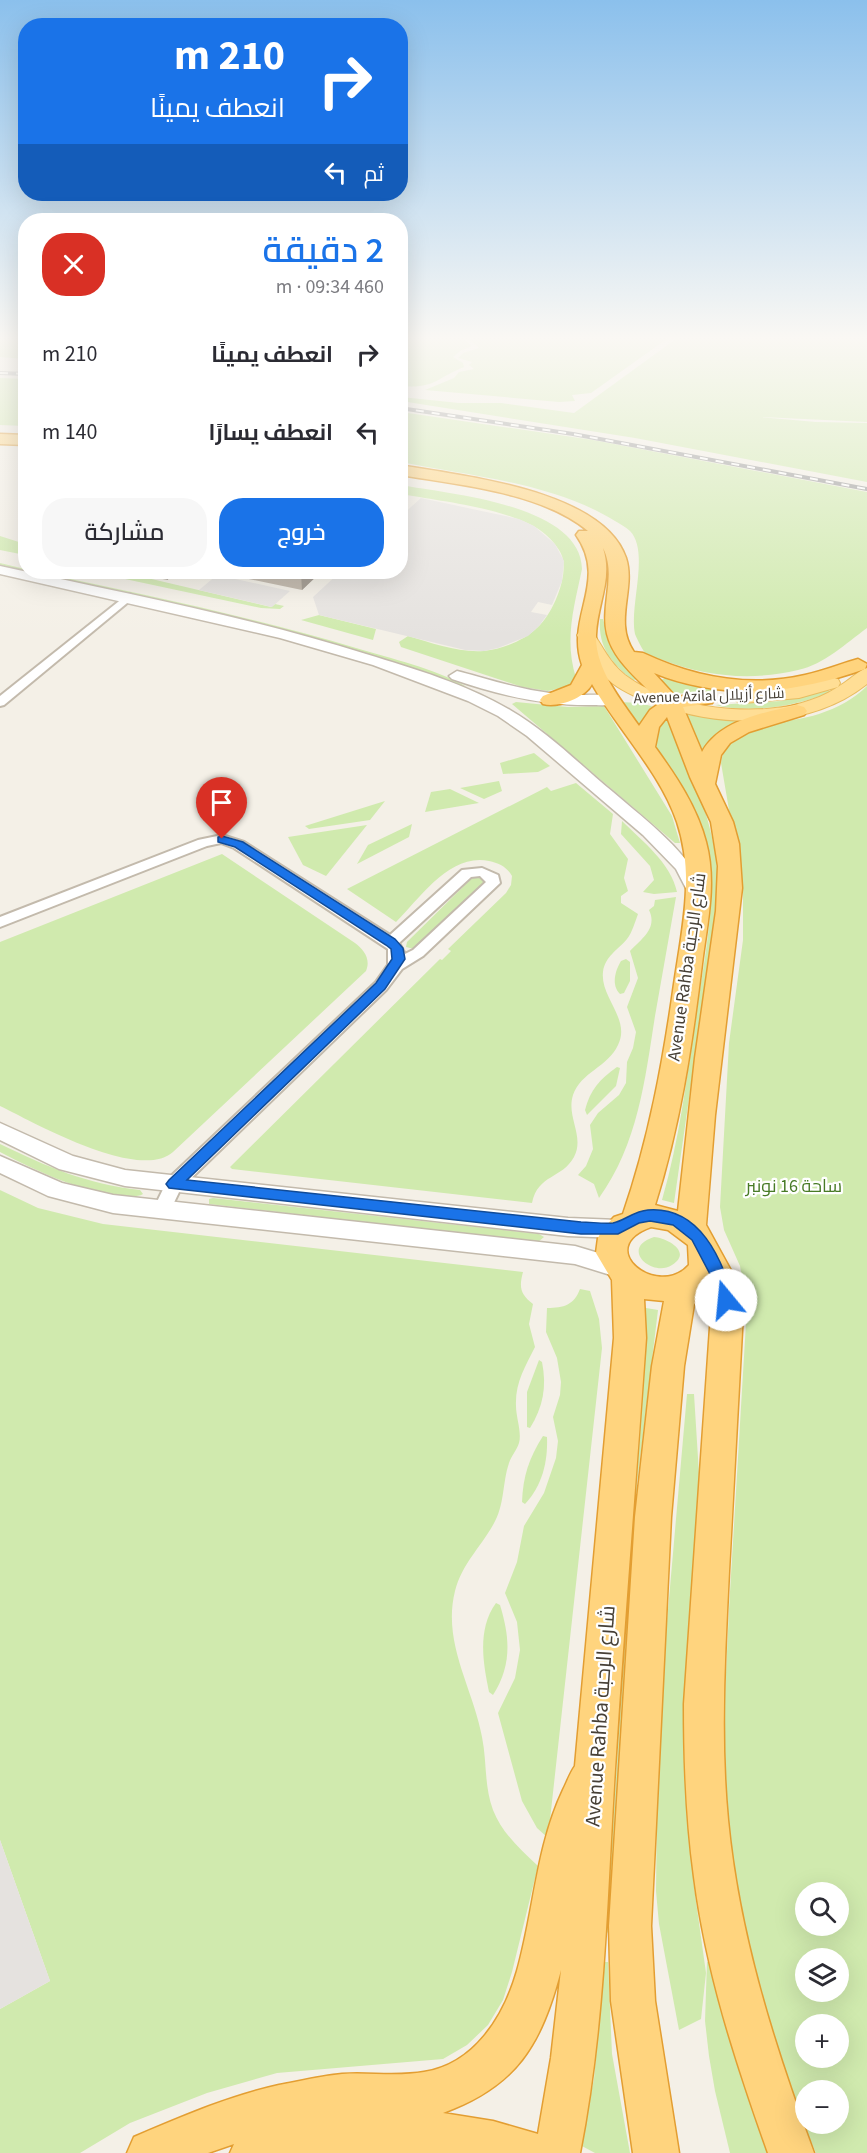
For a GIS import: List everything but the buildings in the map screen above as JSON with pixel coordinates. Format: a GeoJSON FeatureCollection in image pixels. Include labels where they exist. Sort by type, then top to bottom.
{"type":"FeatureCollection","features":[{"type":"Feature","properties":{"kind":"highway"},"geometry":{"type":"LineString","coordinates":[[0,439],[18,440]]}},
{"type":"Feature","properties":{"kind":"highway"},"geometry":{"type":"LineString","coordinates":[[408,472],[514,492],[552,503],[574,513],[599,531],[611,544],[617,559],[613,615],[615,631],[623,650],[674,675],[731,686],[789,685],[864,665]]}},
{"type":"Feature","properties":{"kind":"highway"},"geometry":{"type":"LineString","coordinates":[[408,479],[490,494],[541,508],[569,522],[595,548],[599,567],[586,635],[591,664],[579,689],[550,700]]}},
{"type":"Feature","properties":{"kind":"highway","name":"Avenue Rahba شارع الرحبة"},"geometry":{"type":"LineString","coordinates":[[623,650],[662,700],[722,822],[728,849],[730,878],[700,1124],[698,1241]]}},
{"type":"Feature","properties":{"kind":"highway","name":"Avenue Rahba شارع الرحبة"},"geometry":{"type":"LineString","coordinates":[[591,664],[681,805],[693,830],[700,863],[699,897],[665,1120],[651,1174],[627,1223]]}},
{"type":"Feature","properties":{"kind":"highway"},"geometry":{"type":"LineString","coordinates":[[644,748],[645,736],[662,700],[705,699]]}},
{"type":"Feature","properties":{"kind":"highway"},"geometry":{"type":"LineString","coordinates":[[704,784],[710,756],[721,740],[741,728],[797,711]]}},
{"type":"Feature","properties":{"kind":"highway"},"geometry":{"type":"LineString","coordinates":[[698,1241],[705,1263],[701,1273],[682,1286],[654,1289],[639,1285],[622,1273],[612,1260],[610,1244],[627,1223],[650,1216],[664,1217],[698,1241],[719,1276],[727,1313],[703,1704],[702,1761],[706,1822],[714,1886],[728,1954],[750,2036],[791,2153]]}},
{"type":"Feature","properties":{"kind":"highway","name":"Avenue Rahba شارع الرحبة"},"geometry":{"type":"LineString","coordinates":[[557,2153],[570,2093],[577,2035],[595,1769],[630,1338],[622,1273]]}},
{"type":"Feature","properties":{"kind":"highway","name":"Avenue Rahba شارع الرحبة"},"geometry":{"type":"LineString","coordinates":[[656,2153],[633,2001],[630,1926],[654,1506],[671,1348],[682,1286]]}},
{"type":"Feature","properties":{"kind":"highway"},"geometry":{"type":"LineString","coordinates":[[150,2153],[212,2128],[277,2109],[341,2097],[423,2095],[449,2089],[472,2077],[493,2060],[510,2040],[527,2008],[546,1939],[571,1820],[581,1793],[595,1769]]}},
{"type":"Feature","properties":{"kind":"highway"},"geometry":{"type":"LineString","coordinates":[[253,2153],[304,2140],[337,2136],[397,2134],[446,2136],[494,2143],[526,2153]]}},
{"type":"Feature","properties":{"kind":"main road"},"geometry":{"type":"LineString","coordinates":[[586,635],[593,652],[606,669],[626,684],[662,700]]}},
{"type":"Feature","properties":{"kind":"main road","name":"Avenue Azilal شارع أزيلال"},"geometry":{"type":"LineString","coordinates":[[612,700],[662,700],[743,713],[797,711],[837,697],[864,665]]}},
{"type":"Feature","properties":{"kind":"main road","name":"Avenue Azilal شارع أزيلال"},"geometry":{"type":"LineString","coordinates":[[705,699],[806,691],[834,682],[864,665]]}},
{"type":"Feature","properties":{"kind":"street"},"geometry":{"type":"LineString","coordinates":[[0,559],[18,563]]}},
{"type":"Feature","properties":{"kind":"street"},"geometry":{"type":"LineString","coordinates":[[0,570],[18,574]]}},
{"type":"Feature","properties":{"kind":"street"},"geometry":{"type":"LineString","coordinates":[[43,579],[242,622],[353,654],[443,685],[486,704],[525,727],[668,850],[688,872],[699,897]]}},
{"type":"Feature","properties":{"kind":"street"},"geometry":{"type":"LineString","coordinates":[[88,579],[274,620],[380,650],[499,691],[550,700],[612,700]]}},
{"type":"Feature","properties":{"kind":"street"},"geometry":{"type":"LineString","coordinates":[[0,702],[128,597]]}},
{"type":"Feature","properties":{"kind":"street"},"geometry":{"type":"LineString","coordinates":[[0,922],[203,843],[222,839],[239,845],[391,942],[399,954],[397,965]]}},
{"type":"Feature","properties":{"kind":"street"},"geometry":{"type":"LineString","coordinates":[[162,1209],[174,1184],[381,986],[397,965],[418,953],[493,883],[492,878],[482,872],[467,873],[391,942]]}},
{"type":"Feature","properties":{"kind":"street"},"geometry":{"type":"LineString","coordinates":[[0,1131],[50,1155],[86,1168],[125,1178],[568,1227],[627,1223]]}},
{"type":"Feature","properties":{"kind":"street"},"geometry":{"type":"LineString","coordinates":[[0,1164],[56,1191],[83,1199],[575,1256],[622,1273]]}},
{"type":"Feature","properties":{"kind":"green space"},"geometry":{"type":"Polygon","coordinates":[[[408,436],[569,436],[867,492],[867,628],[817,663],[781,673],[747,676],[713,674],[650,656],[646,654],[635,634],[634,609],[639,565],[636,540],[630,531],[591,508],[566,498],[539,489],[408,463],[408,436]]]}},
{"type":"Feature","properties":{"kind":"green space"},"geometry":{"type":"Polygon","coordinates":[[[625,436],[867,436],[867,482],[625,436]]]}},
{"type":"Feature","properties":{"kind":"green space"},"geometry":{"type":"Polygon","coordinates":[[[408,486],[479,498],[537,516],[560,530],[576,547],[582,569],[572,624],[572,664],[576,678],[571,686],[548,691],[522,687],[401,647],[399,642],[408,636],[446,647],[475,651],[499,648],[513,643],[538,627],[548,614],[561,587],[564,568],[561,553],[545,534],[516,518],[456,503],[408,495],[408,486]]]}},
{"type":"Feature","properties":{"kind":"green space"},"geometry":{"type":"Polygon","coordinates":[[[0,536],[18,542],[18,554],[0,550],[0,536]]]}},
{"type":"Feature","properties":{"kind":"green space"},"geometry":{"type":"Polygon","coordinates":[[[0,563],[18,567],[18,570],[0,566],[0,563]]]}},
{"type":"Feature","properties":{"kind":"green space"},"geometry":{"type":"Polygon","coordinates":[[[59,579],[70,579],[117,589],[277,626],[413,664],[467,687],[374,656],[264,624],[59,579]]]}},
{"type":"Feature","properties":{"kind":"green space"},"geometry":{"type":"Polygon","coordinates":[[[125,579],[152,579],[271,607],[275,604],[284,606],[280,609],[261,608],[125,579]]]}},
{"type":"Feature","properties":{"kind":"green space"},"geometry":{"type":"Polygon","coordinates":[[[319,615],[376,629],[373,640],[301,620],[319,615]]]}},
{"type":"Feature","properties":{"kind":"green space"},"geometry":{"type":"Polygon","coordinates":[[[600,619],[603,619],[612,649],[639,679],[633,680],[612,661],[601,638],[600,619]]]}},
{"type":"Feature","properties":{"kind":"green space"},"geometry":{"type":"Polygon","coordinates":[[[667,677],[719,691],[673,694],[659,681],[667,677]]]}},
{"type":"Feature","properties":{"kind":"green space","name":"ساحة 16 نونبر"},"geometry":{"type":"Polygon","coordinates":[[[867,686],[867,2153],[816,2153],[808,2134],[849,2134],[849,2080],[795,2080],[795,2101],[773,2038],[743,1920],[729,1840],[724,1782],[729,1609],[747,1306],[740,1266],[724,1230],[720,1207],[729,1043],[743,940],[743,892],[721,763],[725,750],[734,740],[746,733],[776,723],[826,712],[857,695],[867,686]]]}},
{"type":"Feature","properties":{"kind":"green space"},"geometry":{"type":"Polygon","coordinates":[[[828,690],[831,692],[789,705],[759,709],[715,705],[781,701],[828,690]]]}},
{"type":"Feature","properties":{"kind":"green space"},"geometry":{"type":"Polygon","coordinates":[[[516,702],[568,707],[604,706],[672,816],[680,843],[675,843],[512,704],[516,702]]]}},
{"type":"Feature","properties":{"kind":"green space"},"geometry":{"type":"Polygon","coordinates":[[[619,702],[641,703],[660,709],[638,729],[619,702]]]}},
{"type":"Feature","properties":{"kind":"green space"},"geometry":{"type":"Polygon","coordinates":[[[680,712],[765,716],[733,725],[716,734],[704,751],[702,763],[680,712]]]}},
{"type":"Feature","properties":{"kind":"green space"},"geometry":{"type":"Polygon","coordinates":[[[668,717],[703,804],[714,849],[718,896],[674,1203],[662,1200],[674,1153],[686,1083],[707,941],[711,888],[710,871],[658,753],[657,734],[668,717]]]}},
{"type":"Feature","properties":{"kind":"green space"},"geometry":{"type":"Polygon","coordinates":[[[534,753],[550,766],[538,772],[503,774],[500,763],[534,753]]]}},
{"type":"Feature","properties":{"kind":"green space"},"geometry":{"type":"Polygon","coordinates":[[[499,781],[502,791],[484,799],[460,788],[499,781]]]}},
{"type":"Feature","properties":{"kind":"green space"},"geometry":{"type":"Polygon","coordinates":[[[576,783],[613,814],[610,834],[628,859],[624,878],[628,891],[621,896],[621,903],[638,914],[629,937],[609,957],[604,966],[603,982],[618,1017],[621,1035],[614,1053],[582,1081],[573,1095],[571,1103],[578,1142],[574,1157],[569,1164],[539,1187],[532,1203],[232,1169],[230,1167],[440,959],[442,960],[451,951],[448,949],[506,893],[511,885],[512,876],[499,864],[489,861],[475,860],[462,864],[437,879],[396,922],[347,889],[547,787],[551,791],[576,783]]]}},
{"type":"Feature","properties":{"kind":"green space"},"geometry":{"type":"Polygon","coordinates":[[[450,789],[479,803],[425,812],[431,792],[450,789]]]}},
{"type":"Feature","properties":{"kind":"green space"},"geometry":{"type":"Polygon","coordinates":[[[385,801],[370,820],[309,829],[305,826],[385,801]]]}},
{"type":"Feature","properties":{"kind":"green space"},"geometry":{"type":"Polygon","coordinates":[[[622,821],[669,871],[677,892],[654,894],[643,892],[654,880],[650,866],[621,834],[622,821]]]}},
{"type":"Feature","properties":{"kind":"green space"},"geometry":{"type":"Polygon","coordinates":[[[412,824],[409,837],[357,864],[368,845],[412,824]]]}},
{"type":"Feature","properties":{"kind":"green space"},"geometry":{"type":"Polygon","coordinates":[[[367,825],[326,876],[303,865],[288,837],[367,825]]]}},
{"type":"Feature","properties":{"kind":"green space"},"geometry":{"type":"Polygon","coordinates":[[[222,854],[355,943],[366,955],[368,963],[366,971],[173,1152],[157,1159],[137,1160],[87,1147],[0,1106],[0,942],[222,854]]]}},
{"type":"Feature","properties":{"kind":"green space"},"geometry":{"type":"Polygon","coordinates":[[[479,876],[483,878],[483,884],[418,946],[414,949],[406,947],[407,942],[471,879],[479,876]]]}},
{"type":"Feature","properties":{"kind":"green space"},"geometry":{"type":"Polygon","coordinates":[[[676,897],[638,1111],[623,1156],[599,1198],[594,1184],[578,1175],[586,1166],[593,1149],[590,1125],[598,1113],[619,1095],[626,1083],[627,1062],[636,1032],[627,1007],[638,978],[630,951],[650,928],[649,910],[654,906],[655,900],[676,897]]]}},
{"type":"Feature","properties":{"kind":"green space"},"geometry":{"type":"Polygon","coordinates":[[[626,959],[630,962],[630,981],[624,993],[620,994],[615,978],[621,961],[626,959]]]}},
{"type":"Feature","properties":{"kind":"green space"},"geometry":{"type":"Polygon","coordinates":[[[617,1067],[620,1068],[616,1086],[587,1115],[585,1110],[593,1091],[617,1067]]]}},
{"type":"Feature","properties":{"kind":"green space"},"geometry":{"type":"Polygon","coordinates":[[[0,1144],[85,1179],[140,1190],[143,1194],[126,1196],[104,1193],[73,1184],[0,1152],[0,1144]]]}},
{"type":"Feature","properties":{"kind":"green space"},"geometry":{"type":"Polygon","coordinates":[[[0,1190],[38,1208],[103,1224],[523,1272],[522,1290],[525,1297],[533,1304],[529,1324],[535,1347],[521,1375],[517,1390],[519,1443],[509,1463],[497,1517],[458,1581],[452,1610],[452,1629],[460,1665],[478,1719],[484,1746],[488,1792],[493,1810],[506,1833],[538,1866],[503,2000],[488,2025],[467,2045],[443,2059],[277,2073],[207,2093],[130,2123],[80,2153],[0,2153],[0,2009],[50,1981],[0,1840],[0,1190]]]}},
{"type":"Feature","properties":{"kind":"green space"},"geometry":{"type":"Polygon","coordinates":[[[209,1199],[539,1234],[544,1237],[538,1242],[209,1204],[209,1199]]]}},
{"type":"Feature","properties":{"kind":"green space"},"geometry":{"type":"Polygon","coordinates":[[[654,1237],[676,1246],[680,1255],[672,1265],[656,1268],[642,1260],[639,1248],[644,1242],[654,1237]]]}},
{"type":"Feature","properties":{"kind":"green space"},"geometry":{"type":"Polygon","coordinates":[[[580,1289],[590,1291],[599,1319],[602,1348],[548,1838],[537,1828],[522,1801],[498,1713],[515,1678],[520,1650],[517,1622],[505,1593],[517,1562],[524,1526],[544,1493],[556,1458],[558,1441],[553,1417],[560,1395],[561,1382],[557,1358],[546,1332],[547,1308],[568,1304],[575,1299],[580,1289]]]}},
{"type":"Feature","properties":{"kind":"green space"},"geometry":{"type":"Polygon","coordinates":[[[646,1308],[658,1310],[637,1484],[609,1933],[606,1932],[646,1308]]]}},
{"type":"Feature","properties":{"kind":"green space"},"geometry":{"type":"Polygon","coordinates":[[[539,1360],[542,1362],[544,1380],[543,1396],[530,1428],[527,1427],[527,1392],[539,1360]]]}},
{"type":"Feature","properties":{"kind":"green space"},"geometry":{"type":"Polygon","coordinates":[[[687,1394],[694,1394],[699,1474],[688,1807],[694,1887],[706,1973],[701,2019],[679,2030],[659,1924],[656,1891],[657,1802],[665,1644],[687,1394]]]}},
{"type":"Feature","properties":{"kind":"green space"},"geometry":{"type":"Polygon","coordinates":[[[543,1436],[547,1437],[547,1446],[543,1473],[536,1489],[525,1504],[522,1502],[525,1475],[543,1436]]]}},
{"type":"Feature","properties":{"kind":"green space"},"geometry":{"type":"Polygon","coordinates":[[[496,1603],[500,1605],[506,1629],[507,1651],[504,1673],[493,1695],[489,1692],[483,1646],[486,1624],[496,1603]]]}},
{"type":"Feature","properties":{"kind":"green space"},"geometry":{"type":"Polygon","coordinates":[[[715,1961],[776,2153],[730,2153],[715,2091],[705,2021],[707,1962],[715,1961]]]}},
{"type":"Feature","properties":{"kind":"green space"},"geometry":{"type":"Polygon","coordinates":[[[604,1962],[608,1962],[612,2054],[630,2153],[595,2153],[580,2145],[594,2079],[604,1962]]]}},
{"type":"Feature","properties":{"kind":"shaded area"},"geometry":{"type":"Polygon","coordinates":[[[421,498],[519,519],[534,526],[555,544],[564,561],[562,581],[552,605],[538,602],[531,612],[547,615],[539,626],[528,636],[484,651],[465,650],[319,615],[313,597],[332,579],[408,579],[408,510],[421,498]]]}},
{"type":"Feature","properties":{"kind":"shaded area"},"geometry":{"type":"Polygon","coordinates":[[[212,579],[235,579],[290,591],[272,607],[199,590],[212,579]]]}},
{"type":"Feature","properties":{"kind":"shaded area"},"geometry":{"type":"Polygon","coordinates":[[[0,1840],[50,1981],[0,2009],[0,1840]]]}},
{"type":"Feature","properties":{"kind":"railway"},"geometry":{"type":"LineString","coordinates":[[586,436],[867,489]]}},
{"type":"Feature","properties":{"kind":"route"},"geometry":{"type":"LineString","coordinates":[[222,839],[239,845],[391,942],[397,948],[399,959],[390,976],[381,986],[174,1184],[593,1229],[618,1229],[636,1218],[664,1217],[691,1228],[698,1236],[719,1276],[726,1300]]}}]}
